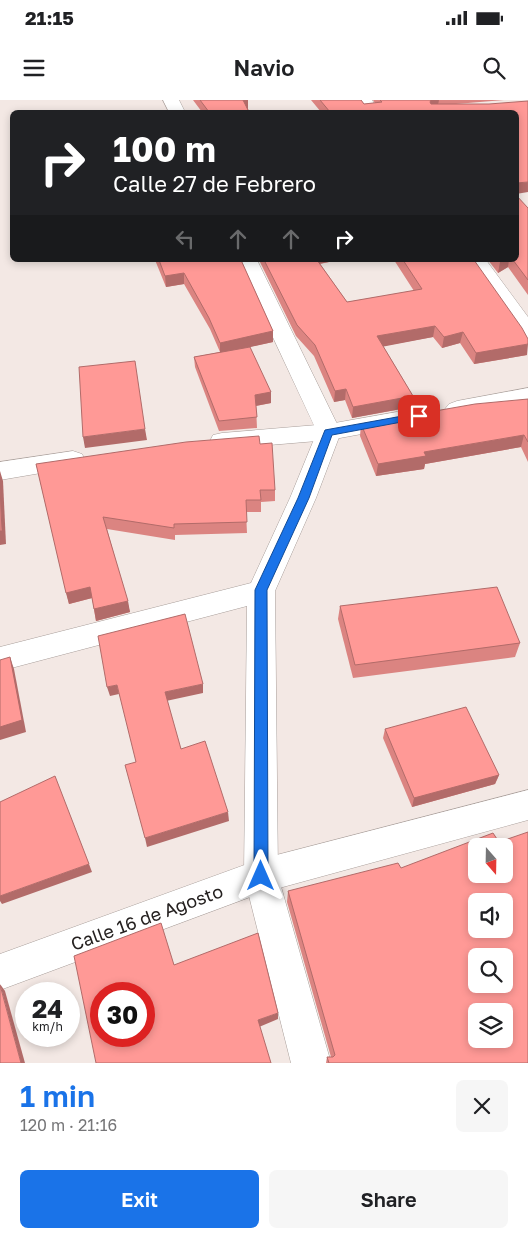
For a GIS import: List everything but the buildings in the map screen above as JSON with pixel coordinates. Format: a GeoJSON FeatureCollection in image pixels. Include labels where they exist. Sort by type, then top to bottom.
{"type":"FeatureCollection","features":[{"type":"Feature","properties":{"kind":"street"},"geometry":{"type":"LineString","coordinates":[[248,262],[328,432],[303,498],[261,590],[261,876],[311,1063]]}},
{"type":"Feature","properties":{"kind":"street"},"geometry":{"type":"LineString","coordinates":[[477,262],[528,332]]}},
{"type":"Feature","properties":{"kind":"street"},"geometry":{"type":"LineString","coordinates":[[196,443],[328,432],[528,396]]}},
{"type":"Feature","properties":{"kind":"street"},"geometry":{"type":"LineString","coordinates":[[0,471],[100,456]]}},
{"type":"Feature","properties":{"kind":"street"},"geometry":{"type":"LineString","coordinates":[[0,659],[261,590]]}},
{"type":"Feature","properties":{"kind":"street","name":"Calle 16 de Agosto"},"geometry":{"type":"LineString","coordinates":[[0,972],[261,876],[528,805]]}},
{"type":"Feature","properties":{"kind":"route"},"geometry":{"type":"LineString","coordinates":[[261,876],[261,590],[303,498],[328,432],[419,416]]}}]}
